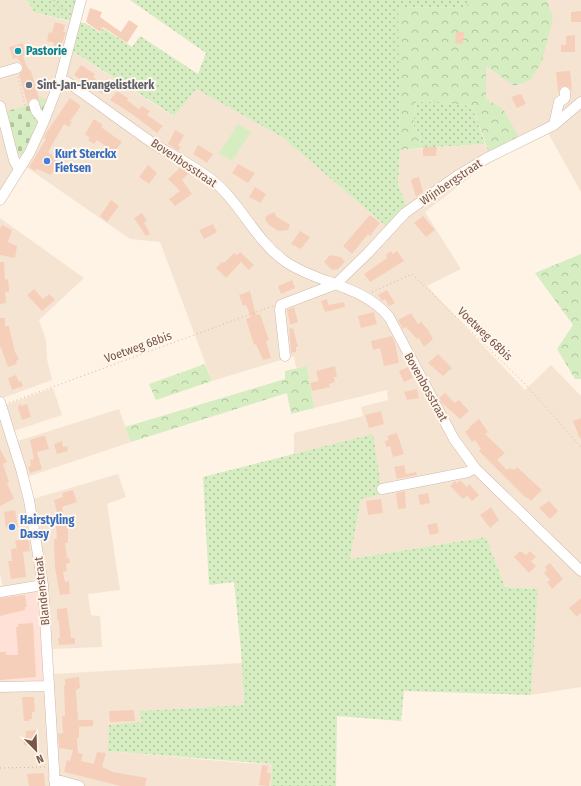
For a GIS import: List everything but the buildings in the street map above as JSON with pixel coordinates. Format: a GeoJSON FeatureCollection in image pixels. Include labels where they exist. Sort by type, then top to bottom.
{"type":"FeatureCollection","features":[{"type":"Feature","properties":{"kind":"street"},"geometry":{"type":"LineString","coordinates":[[0,200],[30,152],[44,121],[60,80],[81,0]]}},
{"type":"Feature","properties":{"kind":"street"},"geometry":{"type":"LineString","coordinates":[[0,74],[16,69]]}},
{"type":"Feature","properties":{"kind":"street","name":"Bovenbosstraat"},"geometry":{"type":"LineString","coordinates":[[60,80],[67,82],[154,144],[218,184],[265,244],[287,263],[299,270],[363,296],[381,308],[389,317],[454,439],[475,468],[581,571]]}},
{"type":"Feature","properties":{"kind":"street"},"geometry":{"type":"LineString","coordinates":[[554,125],[559,102],[565,98],[566,92]]}},
{"type":"Feature","properties":{"kind":"street","name":"Wijnbergstraat"},"geometry":{"type":"LineString","coordinates":[[336,284],[368,253],[405,213],[457,176],[487,158],[554,125],[581,102]]}},
{"type":"Feature","properties":{"kind":"street"},"geometry":{"type":"LineString","coordinates":[[30,105],[44,121]]}},
{"type":"Feature","properties":{"kind":"street"},"geometry":{"type":"LineString","coordinates":[[0,106],[14,160],[19,169]]}},
{"type":"Feature","properties":{"kind":"street"},"geometry":{"type":"LineString","coordinates":[[285,356],[280,310],[281,305],[336,284]]}},
{"type":"Feature","properties":{"kind":"street","name":"Blandenstraat"},"geometry":{"type":"LineString","coordinates":[[1,404],[29,500],[43,585],[54,783]]}},
{"type":"Feature","properties":{"kind":"street"},"geometry":{"type":"LineString","coordinates":[[382,489],[468,472],[475,468]]}},
{"type":"Feature","properties":{"kind":"street"},"geometry":{"type":"LineString","coordinates":[[0,592],[43,585]]}},
{"type":"Feature","properties":{"kind":"street"},"geometry":{"type":"LineString","coordinates":[[0,687],[49,686]]}},
{"type":"Feature","properties":{"kind":"street"},"geometry":{"type":"LineString","coordinates":[[54,783],[79,786]]}},
{"type":"Feature","properties":{"kind":"path"},"geometry":{"type":"LineString","coordinates":[[54,0],[62,10],[76,15]]}},
{"type":"Feature","properties":{"kind":"path"},"geometry":{"type":"LineString","coordinates":[[16,69],[30,105]]}},
{"type":"Feature","properties":{"kind":"path","name":"Voetweg 68bis"},"geometry":{"type":"LineString","coordinates":[[363,296],[412,274],[525,384],[581,447]]}},
{"type":"Feature","properties":{"kind":"path","name":"Voetweg 68bis"},"geometry":{"type":"LineString","coordinates":[[1,404],[253,313],[281,305]]}},
{"type":"Feature","properties":{"kind":"path"},"geometry":{"type":"LineString","coordinates":[[0,768],[53,767]]}},
{"type":"Feature","properties":{"kind":"shaded area"},"geometry":{"type":"Polygon","coordinates":[[[0,0],[27,0],[34,12],[74,23],[68,49],[173,116],[196,89],[282,137],[387,227],[405,202],[398,185],[400,150],[485,144],[492,160],[425,212],[461,269],[427,286],[525,390],[551,365],[581,396],[581,687],[531,695],[538,589],[505,587],[486,537],[350,559],[373,435],[294,454],[294,433],[363,416],[361,407],[388,400],[387,390],[314,408],[307,366],[296,368],[294,356],[212,381],[160,242],[130,239],[22,164],[0,199],[0,0]]]}},
{"type":"Feature","properties":{"kind":"shaded area"},"geometry":{"type":"Polygon","coordinates":[[[547,0],[581,0],[581,192],[548,133],[528,136],[520,139],[486,99],[486,66],[514,86],[553,18],[547,0]]]}},
{"type":"Feature","properties":{"kind":"shaded area"},"geometry":{"type":"Polygon","coordinates":[[[0,218],[84,278],[39,320],[46,340],[47,359],[52,380],[0,399],[0,218]]]}},
{"type":"Feature","properties":{"kind":"shaded area"},"geometry":{"type":"Polygon","coordinates":[[[53,388],[62,415],[5,434],[8,444],[119,409],[131,442],[24,478],[29,500],[118,474],[126,497],[107,504],[120,590],[88,594],[91,615],[100,616],[102,647],[52,649],[45,582],[3,589],[0,573],[0,407],[53,388]]]}},
{"type":"Feature","properties":{"kind":"shaded area"},"geometry":{"type":"Polygon","coordinates":[[[37,583],[45,688],[0,691],[0,587],[3,586],[3,589],[37,583]]]}},
{"type":"Feature","properties":{"kind":"shaded area"},"geometry":{"type":"Polygon","coordinates":[[[242,663],[244,705],[140,711],[142,722],[108,751],[244,763],[273,764],[271,786],[0,786],[0,691],[54,687],[54,674],[242,663]]]}},
{"type":"Feature","properties":{"kind":"green space"},"geometry":{"type":"Polygon","coordinates":[[[27,0],[76,0],[70,21],[34,12],[27,0]]]}},
{"type":"Feature","properties":{"kind":"green space"},"geometry":{"type":"Polygon","coordinates":[[[130,0],[468,0],[468,8],[399,7],[400,150],[398,185],[405,202],[406,209],[387,227],[282,137],[196,89],[174,116],[72,51],[79,23],[85,23],[100,33],[103,28],[132,47],[140,36],[198,74],[206,53],[130,0]]]}},
{"type":"Feature","properties":{"kind":"green space"},"geometry":{"type":"Polygon","coordinates":[[[468,0],[547,0],[553,18],[542,61],[531,80],[514,86],[486,66],[486,99],[503,109],[520,139],[489,153],[472,106],[439,102],[416,102],[413,125],[420,135],[421,148],[400,150],[398,7],[467,8],[468,0]]]}},
{"type":"Feature","properties":{"kind":"green space"},"geometry":{"type":"Polygon","coordinates":[[[39,96],[47,100],[34,134],[23,154],[20,155],[17,153],[7,111],[40,102],[39,96]]]}},
{"type":"Feature","properties":{"kind":"green space"},"geometry":{"type":"Polygon","coordinates":[[[416,102],[439,102],[472,106],[485,144],[421,148],[420,135],[413,125],[416,102]]]}},
{"type":"Feature","properties":{"kind":"green space"},"geometry":{"type":"Polygon","coordinates":[[[238,124],[251,132],[232,161],[219,153],[238,124]]]}},
{"type":"Feature","properties":{"kind":"green space"},"geometry":{"type":"Polygon","coordinates":[[[581,254],[581,379],[575,379],[557,349],[573,325],[535,273],[581,254]]]}},
{"type":"Feature","properties":{"kind":"green space"},"geometry":{"type":"Polygon","coordinates":[[[205,364],[212,381],[156,400],[149,384],[205,364]]]}},
{"type":"Feature","properties":{"kind":"green space"},"geometry":{"type":"Polygon","coordinates":[[[307,366],[314,408],[291,414],[287,393],[131,442],[125,427],[285,379],[285,371],[307,366]]]}},
{"type":"Feature","properties":{"kind":"green space"},"geometry":{"type":"Polygon","coordinates":[[[373,434],[382,494],[361,499],[350,559],[486,537],[505,587],[538,589],[531,695],[404,691],[401,721],[337,716],[336,786],[271,786],[272,764],[108,751],[109,725],[142,722],[139,711],[244,705],[241,650],[234,582],[209,585],[203,477],[373,434]]]}},
{"type":"Feature","properties":{"kind":"place","name":"Pastorie"},"geometry":{"type":"Point","coordinates":[18,51]}},
{"type":"Feature","properties":{"kind":"place","name":"Sint-Jan-Evangelistkerk"},"geometry":{"type":"Point","coordinates":[29,85]}},
{"type":"Feature","properties":{"kind":"place","name":"Kurt Sterckx Fietsen"},"geometry":{"type":"Point","coordinates":[47,161]}},
{"type":"Feature","properties":{"kind":"place","name":"Hairstyling Dassy"},"geometry":{"type":"Point","coordinates":[12,527]}}]}
